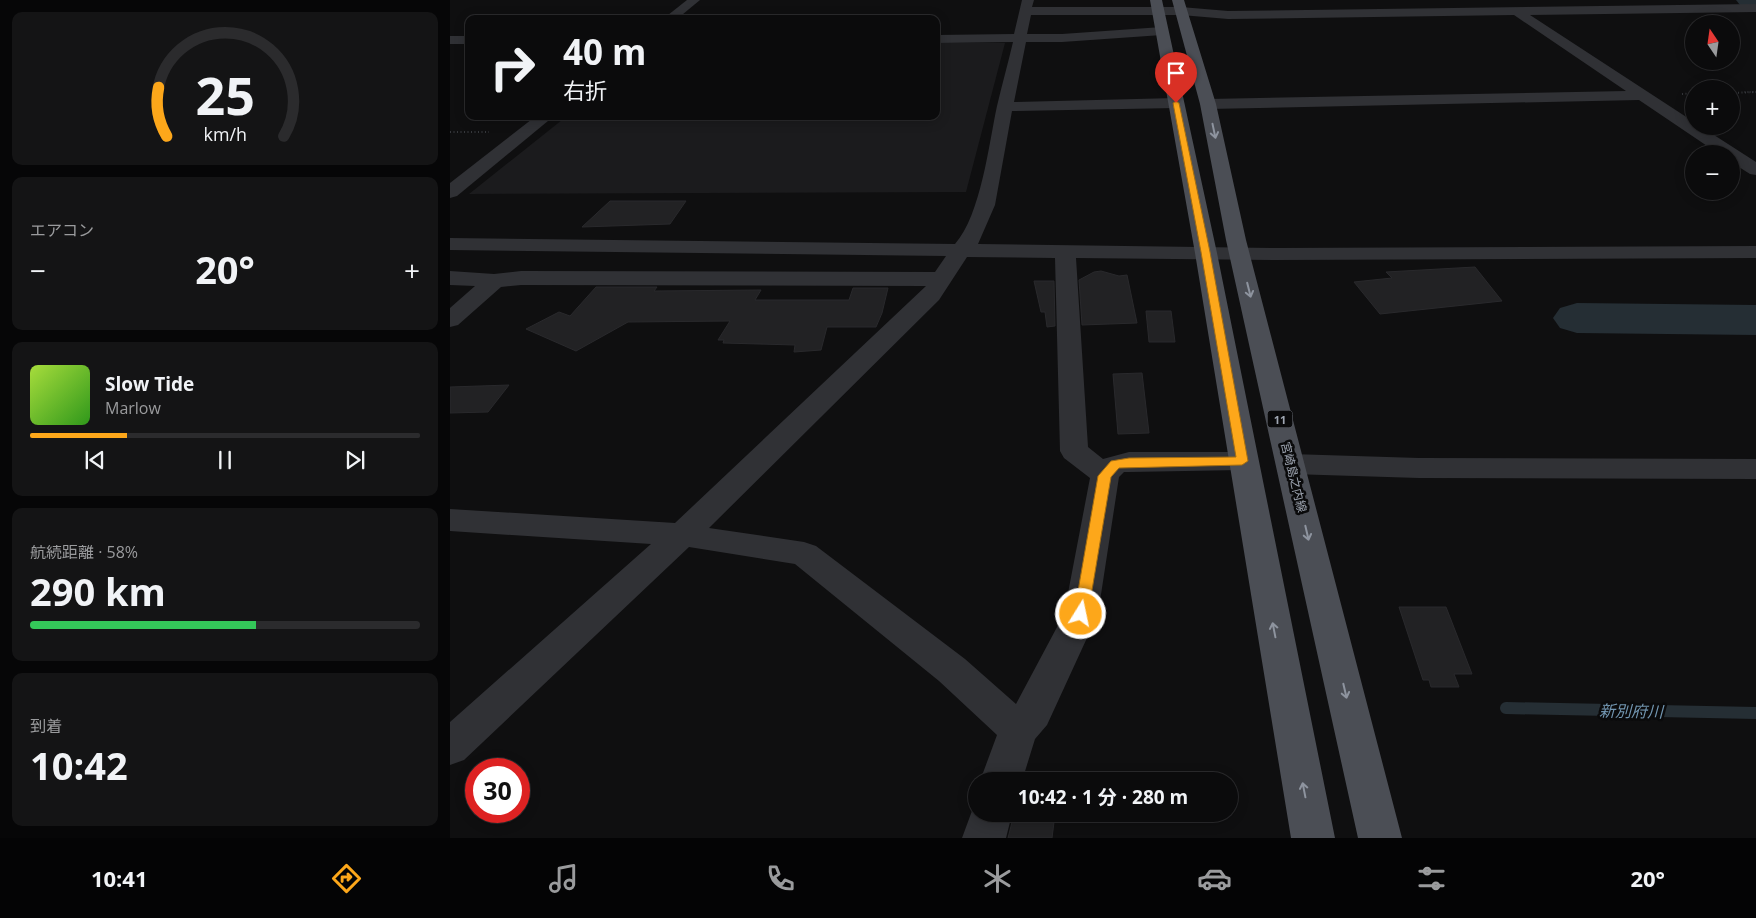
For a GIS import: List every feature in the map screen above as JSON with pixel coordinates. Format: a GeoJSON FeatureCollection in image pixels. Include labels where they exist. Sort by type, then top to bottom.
{"type":"FeatureCollection","features":[{"type":"Feature","properties":{"kind":"main road"},"geometry":{"type":"LineString","coordinates":[[1167,11],[1176,103],[1313,838]]}},
{"type":"Feature","properties":{"kind":"main road","name":"宮崎島之内線"},"geometry":{"type":"LineString","coordinates":[[1167,11],[1208,104],[1238,247],[1380,838]]}},
{"type":"Feature","properties":{"kind":"street"},"geometry":{"type":"LineString","coordinates":[[674,15],[694,0]]}},
{"type":"Feature","properties":{"kind":"street"},"geometry":{"type":"LineString","coordinates":[[1499,0],[1718,145]]}},
{"type":"Feature","properties":{"kind":"street"},"geometry":{"type":"LineString","coordinates":[[450,747],[682,536],[931,295],[966,245],[985,205],[1004,107],[1027,6],[1228,15],[1756,8]]}},
{"type":"Feature","properties":{"kind":"street"},"geometry":{"type":"LineString","coordinates":[[940,39],[1102,36],[1167,11]]}},
{"type":"Feature","properties":{"kind":"street"},"geometry":{"type":"LineString","coordinates":[[450,40],[465,40]]}},
{"type":"Feature","properties":{"kind":"street"},"geometry":{"type":"LineString","coordinates":[[1208,104],[1643,94]]}},
{"type":"Feature","properties":{"kind":"street"},"geometry":{"type":"LineString","coordinates":[[1004,107],[1176,103]]}},
{"type":"Feature","properties":{"kind":"street"},"geometry":{"type":"LineString","coordinates":[[450,192],[541,120]]}},
{"type":"Feature","properties":{"kind":"street"},"geometry":{"type":"LineString","coordinates":[[1740,160],[1756,170]]}},
{"type":"Feature","properties":{"kind":"street"},"geometry":{"type":"LineString","coordinates":[[450,239],[1756,252]]}},
{"type":"Feature","properties":{"kind":"street"},"geometry":{"type":"LineString","coordinates":[[1238,247],[1756,239]]}},
{"type":"Feature","properties":{"kind":"street"},"geometry":{"type":"LineString","coordinates":[[450,244],[966,245],[1065,251],[1204,247]]}},
{"type":"Feature","properties":{"kind":"street"},"geometry":{"type":"LineString","coordinates":[[1065,251],[1074,450],[1105,476]]}},
{"type":"Feature","properties":{"kind":"street"},"geometry":{"type":"LineString","coordinates":[[450,278],[494,281],[521,278],[943,279]]}},
{"type":"Feature","properties":{"kind":"street"},"geometry":{"type":"LineString","coordinates":[[450,320],[494,281]]}},
{"type":"Feature","properties":{"kind":"street"},"geometry":{"type":"LineString","coordinates":[[1005,772],[1018,730],[1033,712],[1081,614],[1105,476],[1115,464],[1129,462],[1242,461]]}},
{"type":"Feature","properties":{"kind":"street"},"geometry":{"type":"LineString","coordinates":[[1291,464],[1429,468],[1756,469]]}},
{"type":"Feature","properties":{"kind":"street"},"geometry":{"type":"LineString","coordinates":[[450,520],[682,536],[804,554],[952,670],[1018,730]]}},
{"type":"Feature","properties":{"kind":"street"},"geometry":{"type":"LineString","coordinates":[[984,838],[989,822]]}},
{"type":"Feature","properties":{"kind":"path"},"geometry":{"type":"LineString","coordinates":[[1740,93],[1756,92]]}},
{"type":"Feature","properties":{"kind":"shaded area"},"geometry":{"type":"Polygon","coordinates":[[[940,43],[1005,43],[966,192],[469,194],[562,120],[940,120],[940,43]]]}},
{"type":"Feature","properties":{"kind":"building"},"geometry":{"type":"Polygon","coordinates":[[[610,201],[686,201],[670,224],[582,227],[610,201]]]}},
{"type":"Feature","properties":{"kind":"building"},"geometry":{"type":"Polygon","coordinates":[[[1475,267],[1502,301],[1380,314],[1354,282],[1392,278],[1386,272],[1475,267]]]}},
{"type":"Feature","properties":{"kind":"building"},"geometry":{"type":"Polygon","coordinates":[[[1101,271],[1119,276],[1127,275],[1137,323],[1082,325],[1079,280],[1094,272],[1101,271]]]}},
{"type":"Feature","properties":{"kind":"building"},"geometry":{"type":"Polygon","coordinates":[[[1034,281],[1054,281],[1055,326],[1047,327],[1045,312],[1041,312],[1034,281]]]}},
{"type":"Feature","properties":{"kind":"building"},"geometry":{"type":"Polygon","coordinates":[[[596,287],[657,287],[654,291],[761,290],[755,300],[849,300],[853,288],[888,288],[882,313],[876,327],[827,327],[821,350],[794,352],[795,345],[723,343],[724,340],[718,340],[730,321],[628,322],[576,351],[526,329],[559,312],[570,316],[596,287]]]}},
{"type":"Feature","properties":{"kind":"building"},"geometry":{"type":"Polygon","coordinates":[[[1146,311],[1171,311],[1175,342],[1149,342],[1146,311]]]}},
{"type":"Feature","properties":{"kind":"building"},"geometry":{"type":"Polygon","coordinates":[[[1142,373],[1149,433],[1118,434],[1113,374],[1142,373]]]}},
{"type":"Feature","properties":{"kind":"building"},"geometry":{"type":"Polygon","coordinates":[[[509,385],[488,412],[450,413],[450,387],[509,385]]]}},
{"type":"Feature","properties":{"kind":"building"},"geometry":{"type":"Polygon","coordinates":[[[1399,607],[1446,607],[1472,674],[1454,674],[1459,687],[1431,687],[1429,680],[1423,680],[1399,607]]]}},
{"type":"Feature","properties":{"kind":"building"},"geometry":{"type":"Polygon","coordinates":[[[1012,822],[1054,822],[1052,838],[1008,838],[1012,822]]]}},
{"type":"Feature","properties":{"kind":"waterway"},"geometry":{"type":"LineString","coordinates":[[1748,0],[1756,3]]}},
{"type":"Feature","properties":{"kind":"waterway","name":"新別府川"},"geometry":{"type":"LineString","coordinates":[[1577,318],[1756,320]]}},
{"type":"Feature","properties":{"kind":"waterway","name":"新別府川"},"geometry":{"type":"LineString","coordinates":[[1506,708],[1756,713]]}},
{"type":"Feature","properties":{"kind":"route"},"geometry":{"type":"LineString","coordinates":[[1081,614],[1105,476],[1115,464],[1129,462],[1242,461],[1206,252],[1176,103]]}}]}
